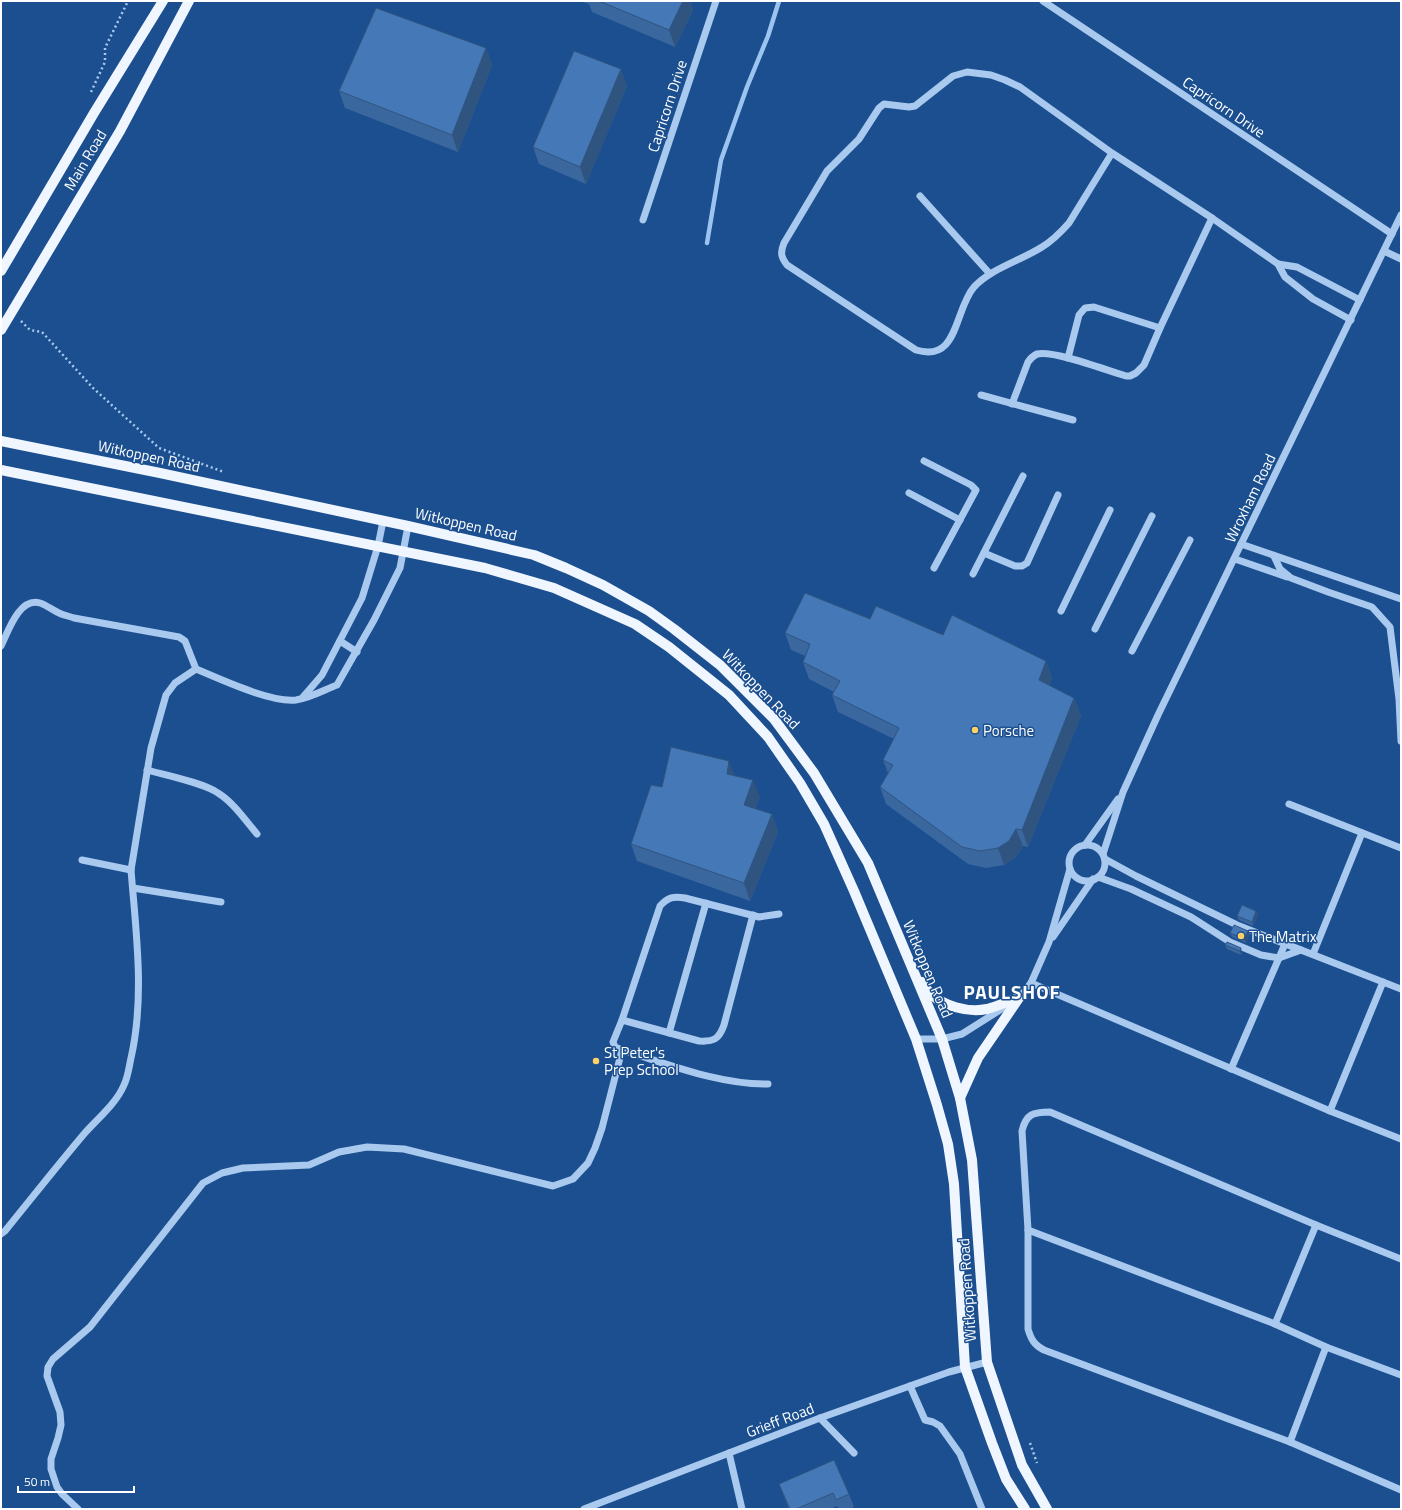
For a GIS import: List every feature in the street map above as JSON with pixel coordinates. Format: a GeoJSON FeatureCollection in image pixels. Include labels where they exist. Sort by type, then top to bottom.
{"type":"FeatureCollection","features":[{"type":"Feature","properties":{"kind":"main road","name":"Main Road"},"geometry":{"type":"LineString","coordinates":[[1,271],[94,113],[163,1]]}},
{"type":"Feature","properties":{"kind":"main road","name":"Main Road"},"geometry":{"type":"LineString","coordinates":[[1,330],[120,131],[189,1]]}},
{"type":"Feature","properties":{"kind":"main road","name":"Witkoppen Road"},"geometry":{"type":"LineString","coordinates":[[3,441],[408,526],[534,555],[603,585],[649,611],[720,665],[774,719],[814,773],[868,863],[942,1039],[960,1098],[972,1160],[987,1362],[1022,1465],[1047,1509]]}},
{"type":"Feature","properties":{"kind":"main road","name":"Witkoppen Road"},"geometry":{"type":"LineString","coordinates":[[1,470],[485,568],[554,588],[593,604],[635,624],[669,647],[729,695],[768,737],[800,782],[824,824],[854,890],[916,1039],[948,1144],[954,1192],[965,1367],[1006,1479],[1025,1509]]}},
{"type":"Feature","properties":{"kind":"main road"},"geometry":{"type":"LineString","coordinates":[[906,956],[928,992],[955,1007],[986,1009],[1019,998]]}},
{"type":"Feature","properties":{"kind":"main road"},"geometry":{"type":"LineString","coordinates":[[960,1098],[978,1058],[1019,998]]}},
{"type":"Feature","properties":{"kind":"street","name":"Capricorn Drive"},"geometry":{"type":"LineString","coordinates":[[643,220],[716,1]]}},
{"type":"Feature","properties":{"kind":"street","name":"Capricorn Drive"},"geometry":{"type":"LineString","coordinates":[[1042,1],[1392,234]]}},
{"type":"Feature","properties":{"kind":"street"},"geometry":{"type":"LineString","coordinates":[[1112,153],[1069,223],[1061,232],[1042,247],[990,274],[974,287],[947,344],[939,351],[924,352],[916,350],[787,265],[780,252],[828,171],[859,139],[879,108],[884,104],[908,107],[915,106],[952,76],[967,72],[991,75],[1020,87],[1112,153],[1212,218],[1278,264],[1297,267],[1360,300]]}},
{"type":"Feature","properties":{"kind":"street"},"geometry":{"type":"LineString","coordinates":[[920,196],[990,274]]}},
{"type":"Feature","properties":{"kind":"street","name":"Wroxham Road"},"geometry":{"type":"LineString","coordinates":[[1104,856],[1123,792],[1158,715],[1401,215]]}},
{"type":"Feature","properties":{"kind":"street"},"geometry":{"type":"LineString","coordinates":[[1012,404],[1028,362],[1034,356],[1042,354],[1068,358],[1126,376],[1136,374],[1144,365],[1212,218]]}},
{"type":"Feature","properties":{"kind":"street"},"geometry":{"type":"LineString","coordinates":[[1384,251],[1401,260]]}},
{"type":"Feature","properties":{"kind":"street"},"geometry":{"type":"LineString","coordinates":[[1278,264],[1285,277],[1313,299],[1351,320]]}},
{"type":"Feature","properties":{"kind":"street"},"geometry":{"type":"LineString","coordinates":[[1068,358],[1079,315],[1085,308],[1094,307],[1160,328]]}},
{"type":"Feature","properties":{"kind":"street"},"geometry":{"type":"LineString","coordinates":[[981,395],[1073,420]]}},
{"type":"Feature","properties":{"kind":"street"},"geometry":{"type":"LineString","coordinates":[[924,461],[971,485],[975,488],[976,492],[934,568]]}},
{"type":"Feature","properties":{"kind":"street"},"geometry":{"type":"LineString","coordinates":[[973,574],[1023,476]]}},
{"type":"Feature","properties":{"kind":"street"},"geometry":{"type":"LineString","coordinates":[[909,492],[960,520]]}},
{"type":"Feature","properties":{"kind":"street"},"geometry":{"type":"LineString","coordinates":[[984,553],[1015,566],[1022,566],[1027,563],[1058,495]]}},
{"type":"Feature","properties":{"kind":"street"},"geometry":{"type":"LineString","coordinates":[[1061,611],[1110,510]]}},
{"type":"Feature","properties":{"kind":"street"},"geometry":{"type":"LineString","coordinates":[[1095,629],[1152,516]]}},
{"type":"Feature","properties":{"kind":"street"},"geometry":{"type":"LineString","coordinates":[[303,698],[322,675],[362,598],[378,546],[383,521]]}},
{"type":"Feature","properties":{"kind":"street"},"geometry":{"type":"LineString","coordinates":[[1,646],[17,613],[34,602],[58,613],[74,618],[179,637],[185,641],[196,670],[258,693],[284,700],[303,698],[337,686],[357,652],[400,568],[408,526]]}},
{"type":"Feature","properties":{"kind":"street"},"geometry":{"type":"LineString","coordinates":[[1132,651],[1190,540]]}},
{"type":"Feature","properties":{"kind":"street"},"geometry":{"type":"LineString","coordinates":[[1241,544],[1401,599]]}},
{"type":"Feature","properties":{"kind":"street"},"geometry":{"type":"LineString","coordinates":[[1274,556],[1280,569],[1291,578]]}},
{"type":"Feature","properties":{"kind":"street"},"geometry":{"type":"LineString","coordinates":[[1234,558],[1372,607],[1390,627],[1399,699],[1401,741]]}},
{"type":"Feature","properties":{"kind":"street"},"geometry":{"type":"LineString","coordinates":[[340,640],[357,652]]}},
{"type":"Feature","properties":{"kind":"street"},"geometry":{"type":"LineString","coordinates":[[1,1234],[83,1135],[116,1098],[125,1084],[136,1032],[138,1009],[137,952],[132,870],[147,770],[151,748],[166,695],[175,683],[196,670]]}},
{"type":"Feature","properties":{"kind":"street"},"geometry":{"type":"LineString","coordinates":[[147,770],[217,792],[228,801],[257,834]]}},
{"type":"Feature","properties":{"kind":"street","name":"Wroxham Road"},"geometry":{"type":"LineString","coordinates":[[1085,845],[1123,792]]}},
{"type":"Feature","properties":{"kind":"street"},"geometry":{"type":"LineString","coordinates":[[1289,804],[1401,848]]}},
{"type":"Feature","properties":{"kind":"street"},"geometry":{"type":"LineString","coordinates":[[1313,954],[1362,833]]}},
{"type":"Feature","properties":{"kind":"street"},"geometry":{"type":"LineString","coordinates":[[916,1039],[942,1039],[962,1034],[1019,998],[1031,983],[1049,942],[1070,869],[1069,860],[1072,852],[1085,845],[1095,846],[1104,856],[1136,876],[1237,925],[1401,990]]}},
{"type":"Feature","properties":{"kind":"street"},"geometry":{"type":"LineString","coordinates":[[1049,942],[1095,878],[1104,869],[1104,856]]}},
{"type":"Feature","properties":{"kind":"street"},"geometry":{"type":"LineString","coordinates":[[82,860],[132,870]]}},
{"type":"Feature","properties":{"kind":"street"},"geometry":{"type":"LineString","coordinates":[[1070,869],[1079,879],[1088,881],[1095,878],[1131,889],[1191,917],[1238,946],[1261,955],[1279,958],[1301,950]]}},
{"type":"Feature","properties":{"kind":"street"},"geometry":{"type":"LineString","coordinates":[[133,888],[221,902]]}},
{"type":"Feature","properties":{"kind":"street"},"geometry":{"type":"LineString","coordinates":[[768,1084],[751,1084],[720,1079],[622,1050],[615,1047],[613,1042],[622,1020],[660,906],[666,900],[675,896],[753,915],[759,916],[779,914]]}},
{"type":"Feature","properties":{"kind":"street"},"geometry":{"type":"LineString","coordinates":[[669,1033],[706,903]]}},
{"type":"Feature","properties":{"kind":"street"},"geometry":{"type":"LineString","coordinates":[[622,1020],[699,1041],[707,1042],[718,1038],[721,1034],[753,915]]}},
{"type":"Feature","properties":{"kind":"street"},"geometry":{"type":"LineString","coordinates":[[1231,1068],[1285,944]]}},
{"type":"Feature","properties":{"kind":"street"},"geometry":{"type":"LineString","coordinates":[[1330,1111],[1383,982]]}},
{"type":"Feature","properties":{"kind":"street"},"geometry":{"type":"LineString","coordinates":[[1031,983],[1330,1111],[1401,1139]]}},
{"type":"Feature","properties":{"kind":"street"},"geometry":{"type":"LineString","coordinates":[[78,1509],[62,1494],[57,1487],[51,1469],[53,1450],[61,1425],[60,1412],[47,1376],[48,1367],[53,1359],[90,1327],[203,1183],[222,1173],[242,1168],[309,1165],[339,1152],[367,1147],[404,1149],[553,1186],[573,1179],[588,1163],[602,1128],[622,1050]]}},
{"type":"Feature","properties":{"kind":"street"},"geometry":{"type":"LineString","coordinates":[[1401,1259],[1316,1225],[1050,1112],[1036,1113],[1027,1118],[1024,1124],[1022,1131],[1028,1230],[1028,1329],[1030,1336],[1037,1346],[1044,1350],[1290,1442],[1401,1490]]}},
{"type":"Feature","properties":{"kind":"street"},"geometry":{"type":"LineString","coordinates":[[1275,1324],[1316,1225]]}},
{"type":"Feature","properties":{"kind":"street"},"geometry":{"type":"LineString","coordinates":[[1028,1230],[1275,1324],[1326,1347],[1401,1375]]}},
{"type":"Feature","properties":{"kind":"street"},"geometry":{"type":"LineString","coordinates":[[1290,1442],[1326,1347]]}},
{"type":"Feature","properties":{"kind":"street","name":"Grieff Road"},"geometry":{"type":"LineString","coordinates":[[584,1509],[820,1418],[965,1367],[987,1362]]}},
{"type":"Feature","properties":{"kind":"street"},"geometry":{"type":"LineString","coordinates":[[910,1386],[925,1420],[940,1426],[960,1454],[982,1509]]}},
{"type":"Feature","properties":{"kind":"street"},"geometry":{"type":"LineString","coordinates":[[820,1418],[854,1453]]}},
{"type":"Feature","properties":{"kind":"street"},"geometry":{"type":"LineString","coordinates":[[729,1453],[742,1509]]}},
{"type":"Feature","properties":{"kind":"path"},"geometry":{"type":"LineString","coordinates":[[89,96],[105,62],[105,48],[128,1]]}},
{"type":"Feature","properties":{"kind":"path"},"geometry":{"type":"LineString","coordinates":[[10,316],[19,318],[30,330],[42,332],[93,388],[159,448],[230,475]]}},
{"type":"Feature","properties":{"kind":"path"},"geometry":{"type":"LineString","coordinates":[[1029,1441],[1040,1470]]}},
{"type":"Feature","properties":{"kind":"building"},"geometry":{"type":"Polygon","coordinates":[[[599,1],[683,1],[669,30],[599,1]]]}},
{"type":"Feature","properties":{"kind":"building"},"geometry":{"type":"Polygon","coordinates":[[[376,8],[486,48],[452,135],[339,91],[376,8]]]}},
{"type":"Feature","properties":{"kind":"building"},"geometry":{"type":"Polygon","coordinates":[[[574,51],[621,69],[580,167],[533,147],[574,51]]]}},
{"type":"Feature","properties":{"kind":"building","name":"Porsche"},"geometry":{"type":"Polygon","coordinates":[[[805,593],[870,619],[876,606],[943,635],[952,615],[1046,661],[1039,680],[1074,698],[1022,830],[1016,829],[1009,841],[998,848],[980,851],[962,847],[880,787],[893,765],[883,760],[899,728],[832,695],[840,681],[803,662],[810,644],[785,633],[805,593]]]}},
{"type":"Feature","properties":{"kind":"building"},"geometry":{"type":"Polygon","coordinates":[[[671,747],[729,761],[727,774],[753,780],[744,805],[772,814],[744,883],[631,844],[651,785],[662,787],[671,747]]]}},
{"type":"Feature","properties":{"kind":"building"},"geometry":{"type":"Polygon","coordinates":[[[1242,905],[1256,911],[1252,922],[1237,916],[1242,905]]]}},
{"type":"Feature","properties":{"kind":"building"},"geometry":{"type":"Polygon","coordinates":[[[1234,925],[1248,931],[1244,939],[1230,933],[1234,925]]]}},
{"type":"Feature","properties":{"kind":"building"},"geometry":{"type":"Polygon","coordinates":[[[1227,942],[1241,948],[1240,951],[1225,945],[1227,942]]]}},
{"type":"Feature","properties":{"kind":"building"},"geometry":{"type":"Polygon","coordinates":[[[834,1460],[849,1494],[836,1500],[833,1493],[796,1509],[790,1509],[779,1484],[834,1460]]]}},
{"type":"Feature","properties":{"kind":"waterway"},"geometry":{"type":"LineString","coordinates":[[707,243],[721,160],[747,87],[768,36],[779,1]]}},
{"type":"Feature","properties":{"kind":"place","name":"Porsche"},"geometry":{"type":"Point","coordinates":[975,730]}},
{"type":"Feature","properties":{"kind":"place","name":"The Matrix"},"geometry":{"type":"Point","coordinates":[1241,936]}},
{"type":"Feature","properties":{"kind":"place","name":"St Peter's Prep School"},"geometry":{"type":"Point","coordinates":[596,1061]}},
{"type":"Feature","properties":{"kind":"district","name":"PAULSHOF"},"geometry":{"type":"Point","coordinates":[1012,991]}}]}
